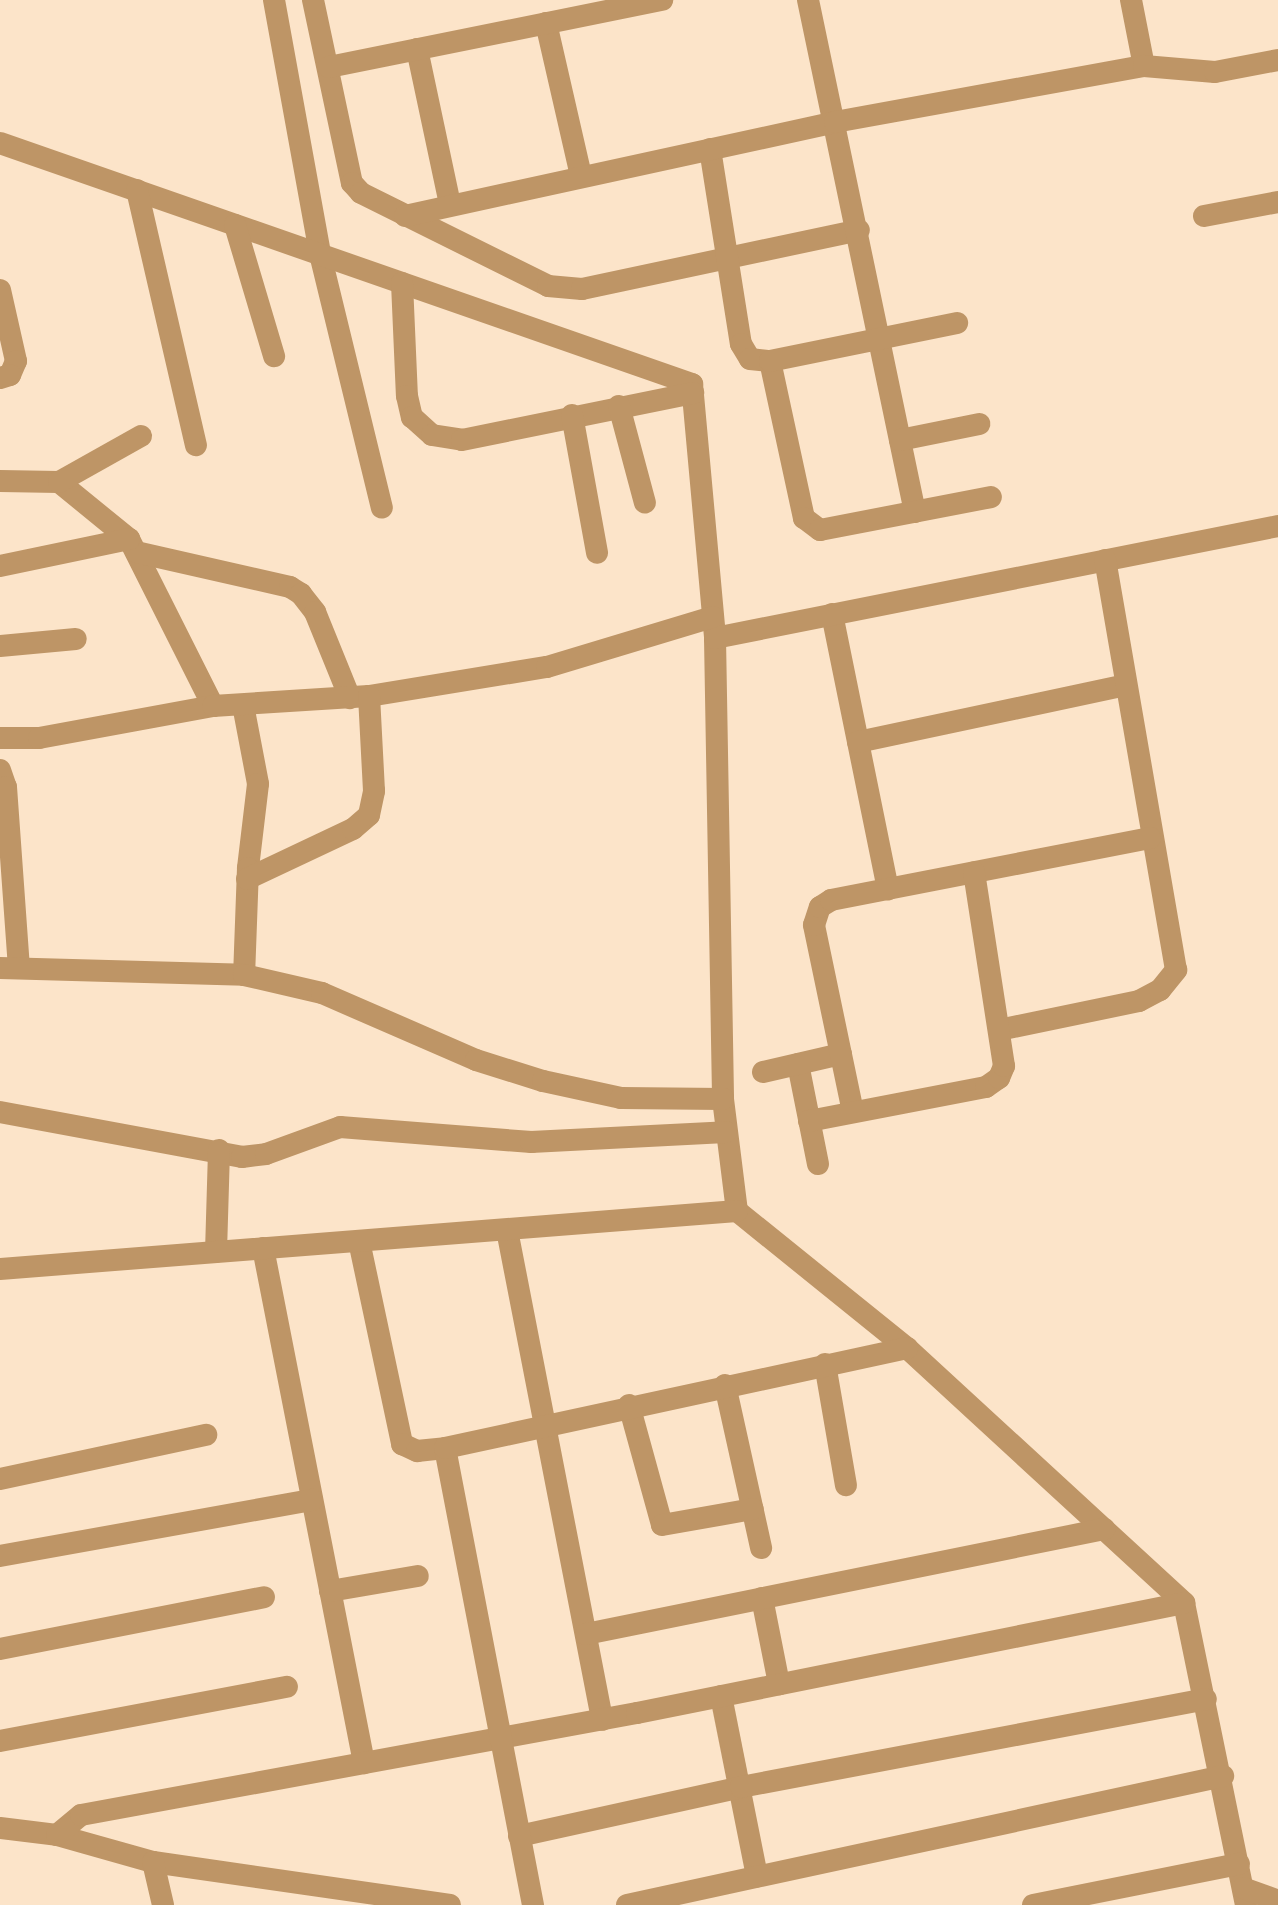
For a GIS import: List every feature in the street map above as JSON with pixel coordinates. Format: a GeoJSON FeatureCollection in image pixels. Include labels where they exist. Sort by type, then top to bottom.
{"type":"FeatureCollection","features":[{"type":"Feature","properties":{"kind":"street"},"geometry":{"type":"LineString","coordinates":[[274,0],[320,254],[382,508]]}},
{"type":"Feature","properties":{"kind":"street"},"geometry":{"type":"LineString","coordinates":[[313,0],[352,183],[405,216],[538,282],[566,290],[859,230]]}},
{"type":"Feature","properties":{"kind":"street"},"geometry":{"type":"LineString","coordinates":[[329,67],[662,0]]}},
{"type":"Feature","properties":{"kind":"street"},"geometry":{"type":"LineString","coordinates":[[808,0],[859,230],[915,512]]}},
{"type":"Feature","properties":{"kind":"street"},"geometry":{"type":"LineString","coordinates":[[1131,0],[1144,66]]}},
{"type":"Feature","properties":{"kind":"street"},"geometry":{"type":"LineString","coordinates":[[546,23],[581,176]]}},
{"type":"Feature","properties":{"kind":"street"},"geometry":{"type":"LineString","coordinates":[[417,49],[450,204]]}},
{"type":"Feature","properties":{"kind":"street"},"geometry":{"type":"LineString","coordinates":[[405,216],[835,122],[1144,66],[1215,72],[1278,60]]}},
{"type":"Feature","properties":{"kind":"street"},"geometry":{"type":"LineString","coordinates":[[0,143],[692,384],[714,627],[723,1099],[737,1211],[907,1348],[1184,1603],[1223,1776],[1245,1897],[1278,1901]]}},
{"type":"Feature","properties":{"kind":"street"},"geometry":{"type":"LineString","coordinates":[[710,149],[726,257],[745,354],[770,361],[957,323]]}},
{"type":"Feature","properties":{"kind":"street"},"geometry":{"type":"LineString","coordinates":[[137,190],[196,445]]}},
{"type":"Feature","properties":{"kind":"street"},"geometry":{"type":"LineString","coordinates":[[1204,216],[1278,202]]}},
{"type":"Feature","properties":{"kind":"street"},"geometry":{"type":"LineString","coordinates":[[235,225],[274,356]]}},
{"type":"Feature","properties":{"kind":"street"},"geometry":{"type":"LineString","coordinates":[[402,283],[407,396],[412,417],[432,435],[462,440],[572,415],[693,393]]}},
{"type":"Feature","properties":{"kind":"street"},"geometry":{"type":"LineString","coordinates":[[0,290],[16,361],[10,375],[0,378]]}},
{"type":"Feature","properties":{"kind":"street"},"geometry":{"type":"LineString","coordinates":[[770,361],[804,518],[811,527],[820,530],[991,497]]}},
{"type":"Feature","properties":{"kind":"street"},"geometry":{"type":"LineString","coordinates":[[619,406],[645,503]]}},
{"type":"Feature","properties":{"kind":"street"},"geometry":{"type":"LineString","coordinates":[[572,415],[597,553]]}},
{"type":"Feature","properties":{"kind":"street"},"geometry":{"type":"LineString","coordinates":[[900,440],[979,424]]}},
{"type":"Feature","properties":{"kind":"street"},"geometry":{"type":"LineString","coordinates":[[0,481],[59,482],[141,436]]}},
{"type":"Feature","properties":{"kind":"street"},"geometry":{"type":"LineString","coordinates":[[59,482],[133,545],[213,706]]}},
{"type":"Feature","properties":{"kind":"street"},"geometry":{"type":"LineString","coordinates":[[0,738],[39,738],[213,706],[359,697],[547,667],[714,627],[832,614],[1278,526]]}},
{"type":"Feature","properties":{"kind":"street"},"geometry":{"type":"LineString","coordinates":[[0,566],[133,545],[290,587],[301,594],[315,612],[359,697],[374,791],[369,815],[353,829],[247,879]]}},
{"type":"Feature","properties":{"kind":"street"},"geometry":{"type":"LineString","coordinates":[[999,1030],[1139,1001],[1169,982],[1176,970],[1150,838],[1105,560]]}},
{"type":"Feature","properties":{"kind":"street"},"geometry":{"type":"LineString","coordinates":[[832,614],[888,889]]}},
{"type":"Feature","properties":{"kind":"street"},"geometry":{"type":"LineString","coordinates":[[0,646],[76,639]]}},
{"type":"Feature","properties":{"kind":"street"},"geometry":{"type":"LineString","coordinates":[[858,742],[1126,685]]}},
{"type":"Feature","properties":{"kind":"street"},"geometry":{"type":"LineString","coordinates":[[243,705],[258,784],[247,879],[244,975]]}},
{"type":"Feature","properties":{"kind":"street"},"geometry":{"type":"LineString","coordinates":[[0,770],[6,787],[9,968],[244,975],[322,993],[476,1060],[543,1081],[621,1098],[723,1099]]}},
{"type":"Feature","properties":{"kind":"street"},"geometry":{"type":"LineString","coordinates":[[853,1112],[815,913],[831,900],[1150,838]]}},
{"type":"Feature","properties":{"kind":"street"},"geometry":{"type":"LineString","coordinates":[[809,1121],[986,1087],[1004,1066],[974,872]]}},
{"type":"Feature","properties":{"kind":"street"},"geometry":{"type":"LineString","coordinates":[[763,1072],[841,1054]]}},
{"type":"Feature","properties":{"kind":"street"},"geometry":{"type":"LineString","coordinates":[[798,1064],[818,1164]]}},
{"type":"Feature","properties":{"kind":"street"},"geometry":{"type":"LineString","coordinates":[[0,1112],[219,1150],[242,1157],[266,1154],[307,1135],[368,1126],[453,1139],[531,1142],[726,1132]]}},
{"type":"Feature","properties":{"kind":"street"},"geometry":{"type":"LineString","coordinates":[[216,1252],[219,1150]]}},
{"type":"Feature","properties":{"kind":"street"},"geometry":{"type":"LineString","coordinates":[[0,1269],[737,1211]]}},
{"type":"Feature","properties":{"kind":"street"},"geometry":{"type":"LineString","coordinates":[[507,1230],[602,1720]]}},
{"type":"Feature","properties":{"kind":"street"},"geometry":{"type":"LineString","coordinates":[[359,1241],[402,1444],[417,1451],[445,1448],[544,1423],[907,1348]]}},
{"type":"Feature","properties":{"kind":"street"},"geometry":{"type":"LineString","coordinates":[[263,1248],[364,1763]]}},
{"type":"Feature","properties":{"kind":"street"},"geometry":{"type":"LineString","coordinates":[[825,1364],[846,1485]]}},
{"type":"Feature","properties":{"kind":"street"},"geometry":{"type":"LineString","coordinates":[[725,1385],[761,1548]]}},
{"type":"Feature","properties":{"kind":"street"},"geometry":{"type":"LineString","coordinates":[[629,1405],[662,1525],[753,1509]]}},
{"type":"Feature","properties":{"kind":"street"},"geometry":{"type":"LineString","coordinates":[[0,1479],[206,1435]]}},
{"type":"Feature","properties":{"kind":"street"},"geometry":{"type":"LineString","coordinates":[[445,1448],[533,1905]]}},
{"type":"Feature","properties":{"kind":"street"},"geometry":{"type":"LineString","coordinates":[[0,1556],[312,1500]]}},
{"type":"Feature","properties":{"kind":"street"},"geometry":{"type":"LineString","coordinates":[[586,1634],[1104,1529]]}},
{"type":"Feature","properties":{"kind":"street"},"geometry":{"type":"LineString","coordinates":[[330,1591],[418,1576]]}},
{"type":"Feature","properties":{"kind":"street"},"geometry":{"type":"LineString","coordinates":[[0,1649],[264,1597]]}},
{"type":"Feature","properties":{"kind":"street"},"geometry":{"type":"LineString","coordinates":[[762,1598],[779,1684]]}},
{"type":"Feature","properties":{"kind":"street"},"geometry":{"type":"LineString","coordinates":[[57,1835],[81,1815],[602,1720],[1184,1603]]}},
{"type":"Feature","properties":{"kind":"street"},"geometry":{"type":"LineString","coordinates":[[0,1741],[287,1687]]}},
{"type":"Feature","properties":{"kind":"street"},"geometry":{"type":"LineString","coordinates":[[721,1696],[757,1876]]}},
{"type":"Feature","properties":{"kind":"street"},"geometry":{"type":"LineString","coordinates":[[519,1836],[741,1787],[1206,1699]]}},
{"type":"Feature","properties":{"kind":"street"},"geometry":{"type":"LineString","coordinates":[[627,1905],[1223,1776]]}},
{"type":"Feature","properties":{"kind":"street"},"geometry":{"type":"LineString","coordinates":[[0,1828],[57,1835],[153,1862],[371,1901],[450,1905]]}},
{"type":"Feature","properties":{"kind":"street"},"geometry":{"type":"LineString","coordinates":[[153,1862],[163,1905]]}},
{"type":"Feature","properties":{"kind":"street"},"geometry":{"type":"LineString","coordinates":[[1033,1905],[1239,1864]]}}]}
